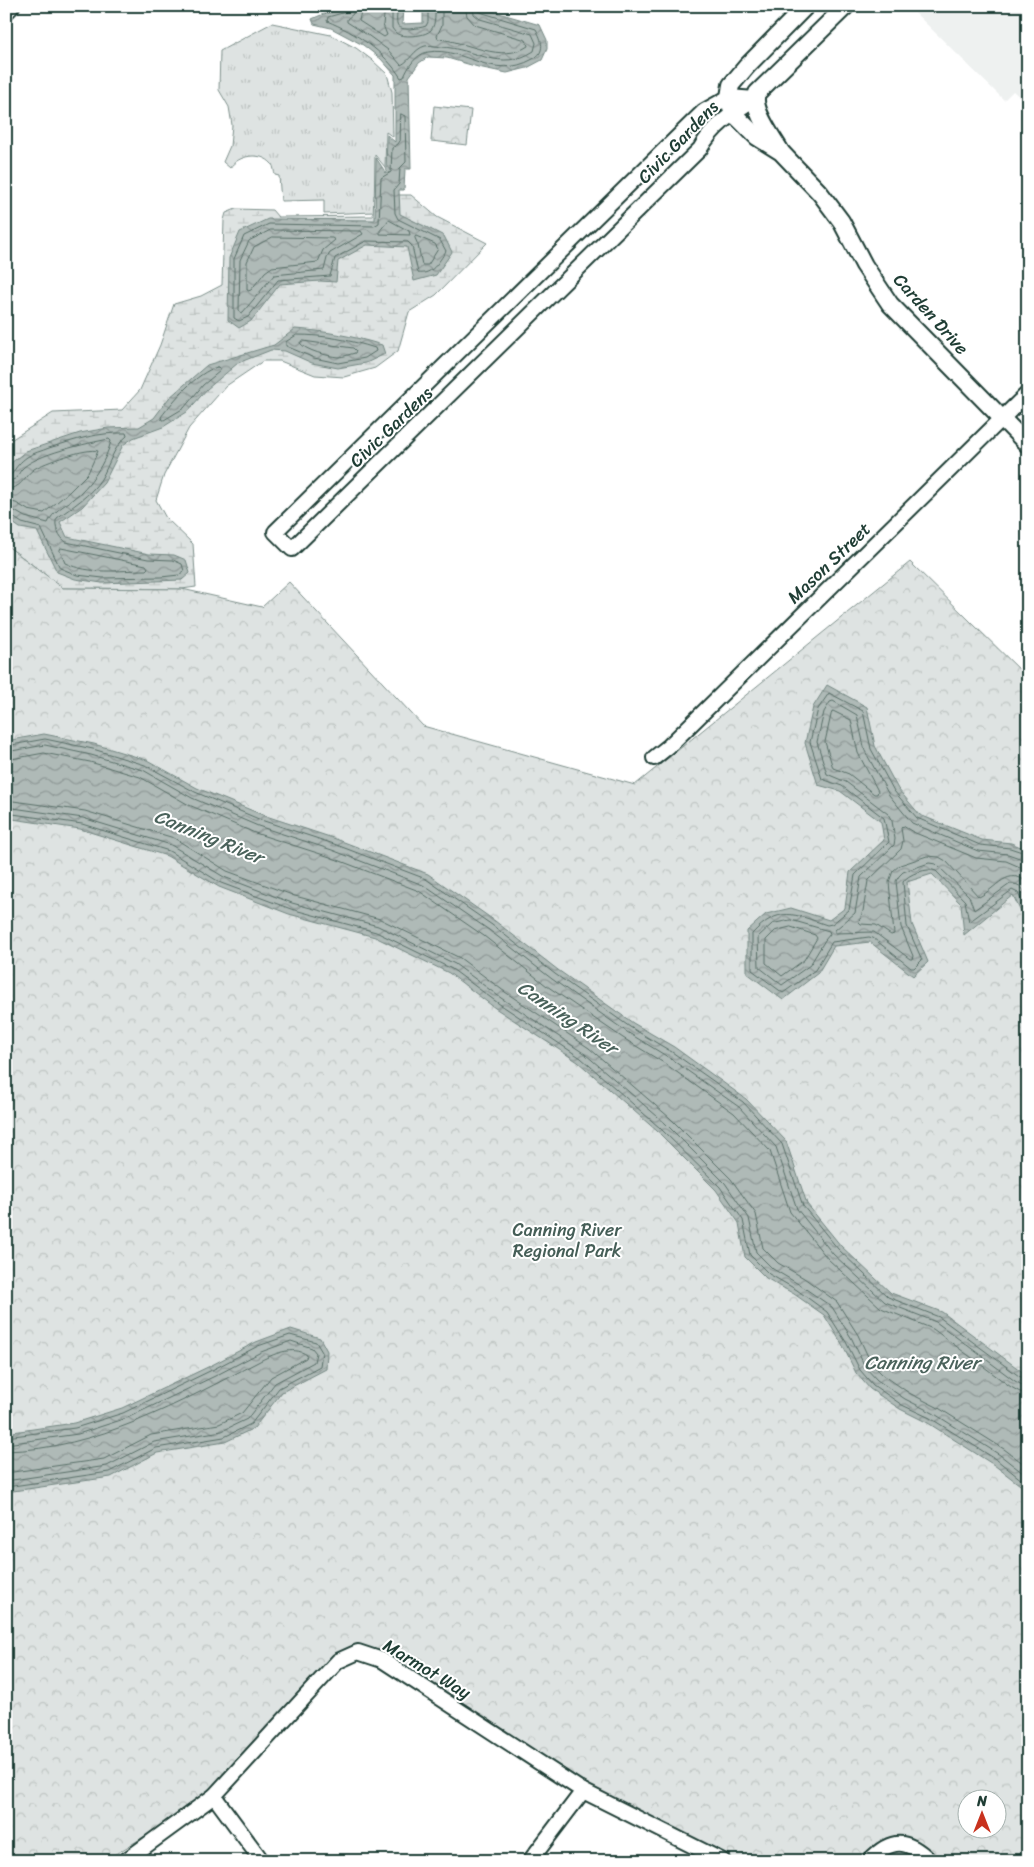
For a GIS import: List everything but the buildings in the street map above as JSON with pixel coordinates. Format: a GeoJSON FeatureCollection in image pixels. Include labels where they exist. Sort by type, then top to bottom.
{"type":"FeatureCollection","features":[{"type":"Feature","properties":{"kind":"street"},"geometry":{"type":"LineString","coordinates":[[6,11],[11,6]]}},
{"type":"Feature","properties":{"kind":"street"},"geometry":{"type":"LineString","coordinates":[[731,105],[731,85],[739,74],[806,6]]}},
{"type":"Feature","properties":{"kind":"street"},"geometry":{"type":"LineString","coordinates":[[755,99],[762,86],[846,6]]}},
{"type":"Feature","properties":{"kind":"street","name":"Civic Gardens"},"geometry":{"type":"LineString","coordinates":[[731,105],[705,139],[700,149],[292,549],[275,532],[704,111],[755,99]]}},
{"type":"Feature","properties":{"kind":"street","name":"Carden Drive"},"geometry":{"type":"LineString","coordinates":[[755,99],[757,110],[782,152],[820,193],[841,222],[864,265],[890,304],[1028,445]]}},
{"type":"Feature","properties":{"kind":"street","name":"Carden Drive"},"geometry":{"type":"LineString","coordinates":[[731,105],[757,137],[782,152]]}},
{"type":"Feature","properties":{"kind":"street","name":"Mason Street"},"geometry":{"type":"LineString","coordinates":[[654,758],[669,746],[1028,393]]}},
{"type":"Feature","properties":{"kind":"street","name":"Marmot Way"},"geometry":{"type":"LineString","coordinates":[[124,1861],[214,1796],[338,1661],[358,1652],[382,1660],[583,1791],[723,1861]]}},
{"type":"Feature","properties":{"kind":"street"},"geometry":{"type":"LineString","coordinates":[[530,1861],[583,1791]]}},
{"type":"Feature","properties":{"kind":"street"},"geometry":{"type":"LineString","coordinates":[[214,1796],[262,1861]]}},
{"type":"Feature","properties":{"kind":"street"},"geometry":{"type":"LineString","coordinates":[[869,1861],[882,1848],[897,1843],[912,1846],[930,1861]]}},
{"type":"Feature","properties":{"kind":"shaded area"},"geometry":{"type":"Polygon","coordinates":[[[908,6],[1028,6],[1028,105],[1013,91],[1004,100],[908,6]]]}},
{"type":"Feature","properties":{"kind":"green space"},"geometry":{"type":"Polygon","coordinates":[[[272,23],[331,35],[356,48],[387,74],[392,92],[393,137],[386,132],[385,167],[375,155],[374,212],[324,214],[324,200],[281,201],[279,176],[275,175],[273,165],[267,160],[262,157],[250,156],[238,160],[230,168],[223,162],[230,146],[232,125],[229,107],[219,90],[220,51],[272,23]]]}},
{"type":"Feature","properties":{"kind":"green space"},"geometry":{"type":"Polygon","coordinates":[[[434,106],[471,110],[467,145],[431,141],[434,106]]]}},
{"type":"Feature","properties":{"kind":"green space"},"geometry":{"type":"Polygon","coordinates":[[[374,195],[411,195],[437,217],[487,243],[436,295],[409,312],[398,351],[375,368],[344,377],[315,375],[280,361],[263,361],[226,386],[189,428],[164,475],[156,500],[166,518],[193,544],[196,587],[182,589],[63,588],[6,545],[6,443],[53,413],[122,410],[140,390],[160,345],[174,304],[201,296],[222,285],[224,220],[226,213],[236,209],[272,210],[278,217],[373,216],[374,195]]]}},
{"type":"Feature","properties":{"kind":"green space","name":"Canning River Regional Park"},"geometry":{"type":"Polygon","coordinates":[[[6,545],[63,588],[182,589],[262,607],[289,582],[423,726],[635,785],[910,562],[1028,678],[1028,1861],[926,1861],[896,1838],[872,1861],[717,1861],[353,1647],[208,1798],[104,1861],[6,1861],[6,545]]]}},
{"type":"Feature","properties":{"kind":"water"},"geometry":{"type":"Polygon","coordinates":[[[403,7],[402,24],[423,23],[423,7],[478,7],[540,25],[547,40],[547,49],[542,60],[527,68],[507,73],[447,58],[428,57],[419,63],[409,77],[411,169],[405,169],[404,190],[399,190],[400,214],[444,236],[452,252],[436,275],[414,281],[407,247],[367,245],[338,261],[336,282],[320,281],[280,284],[251,321],[239,328],[228,320],[229,258],[240,232],[268,219],[375,220],[376,158],[386,173],[387,135],[395,142],[395,75],[381,59],[363,45],[331,28],[314,24],[312,19],[323,14],[345,9],[403,7]]]}},
{"type":"Feature","properties":{"kind":"water"},"geometry":{"type":"Polygon","coordinates":[[[295,329],[339,334],[382,345],[385,354],[366,363],[338,368],[312,363],[285,351],[271,350],[238,363],[207,389],[187,412],[163,427],[133,438],[123,445],[104,483],[82,507],[60,522],[67,537],[149,554],[174,555],[186,560],[190,573],[182,580],[102,583],[75,579],[57,572],[37,531],[20,528],[6,518],[6,476],[11,463],[26,451],[80,433],[108,428],[139,427],[154,418],[169,398],[207,365],[274,345],[295,329]]]}},
{"type":"Feature","properties":{"kind":"water"},"geometry":{"type":"Polygon","coordinates":[[[827,685],[867,707],[875,746],[898,789],[920,815],[982,840],[1011,843],[1028,850],[1028,949],[1025,921],[1013,895],[964,935],[961,904],[932,874],[907,882],[912,924],[928,962],[913,976],[870,942],[834,946],[818,973],[783,1000],[747,973],[747,931],[766,914],[791,908],[829,920],[845,908],[850,872],[884,840],[881,822],[840,791],[818,785],[805,743],[813,707],[827,685]]]}},
{"type":"Feature","properties":{"kind":"water","name":"Canning River"},"geometry":{"type":"Polygon","coordinates":[[[44,734],[94,744],[147,760],[197,788],[263,815],[336,839],[428,874],[495,921],[558,970],[633,1023],[674,1047],[746,1099],[786,1141],[807,1204],[841,1246],[891,1293],[942,1312],[1028,1376],[1028,1491],[994,1465],[870,1389],[856,1373],[842,1344],[824,1315],[794,1294],[766,1278],[745,1257],[739,1223],[716,1190],[657,1131],[578,1062],[495,1008],[449,973],[375,937],[289,914],[219,887],[167,856],[80,829],[6,818],[6,741],[44,734]]]}},
{"type":"Feature","properties":{"kind":"water"},"geometry":{"type":"Polygon","coordinates":[[[291,1329],[320,1338],[327,1351],[326,1369],[282,1392],[254,1428],[225,1442],[157,1453],[111,1477],[6,1492],[6,1433],[74,1423],[122,1408],[256,1342],[291,1329]]]}}]}
